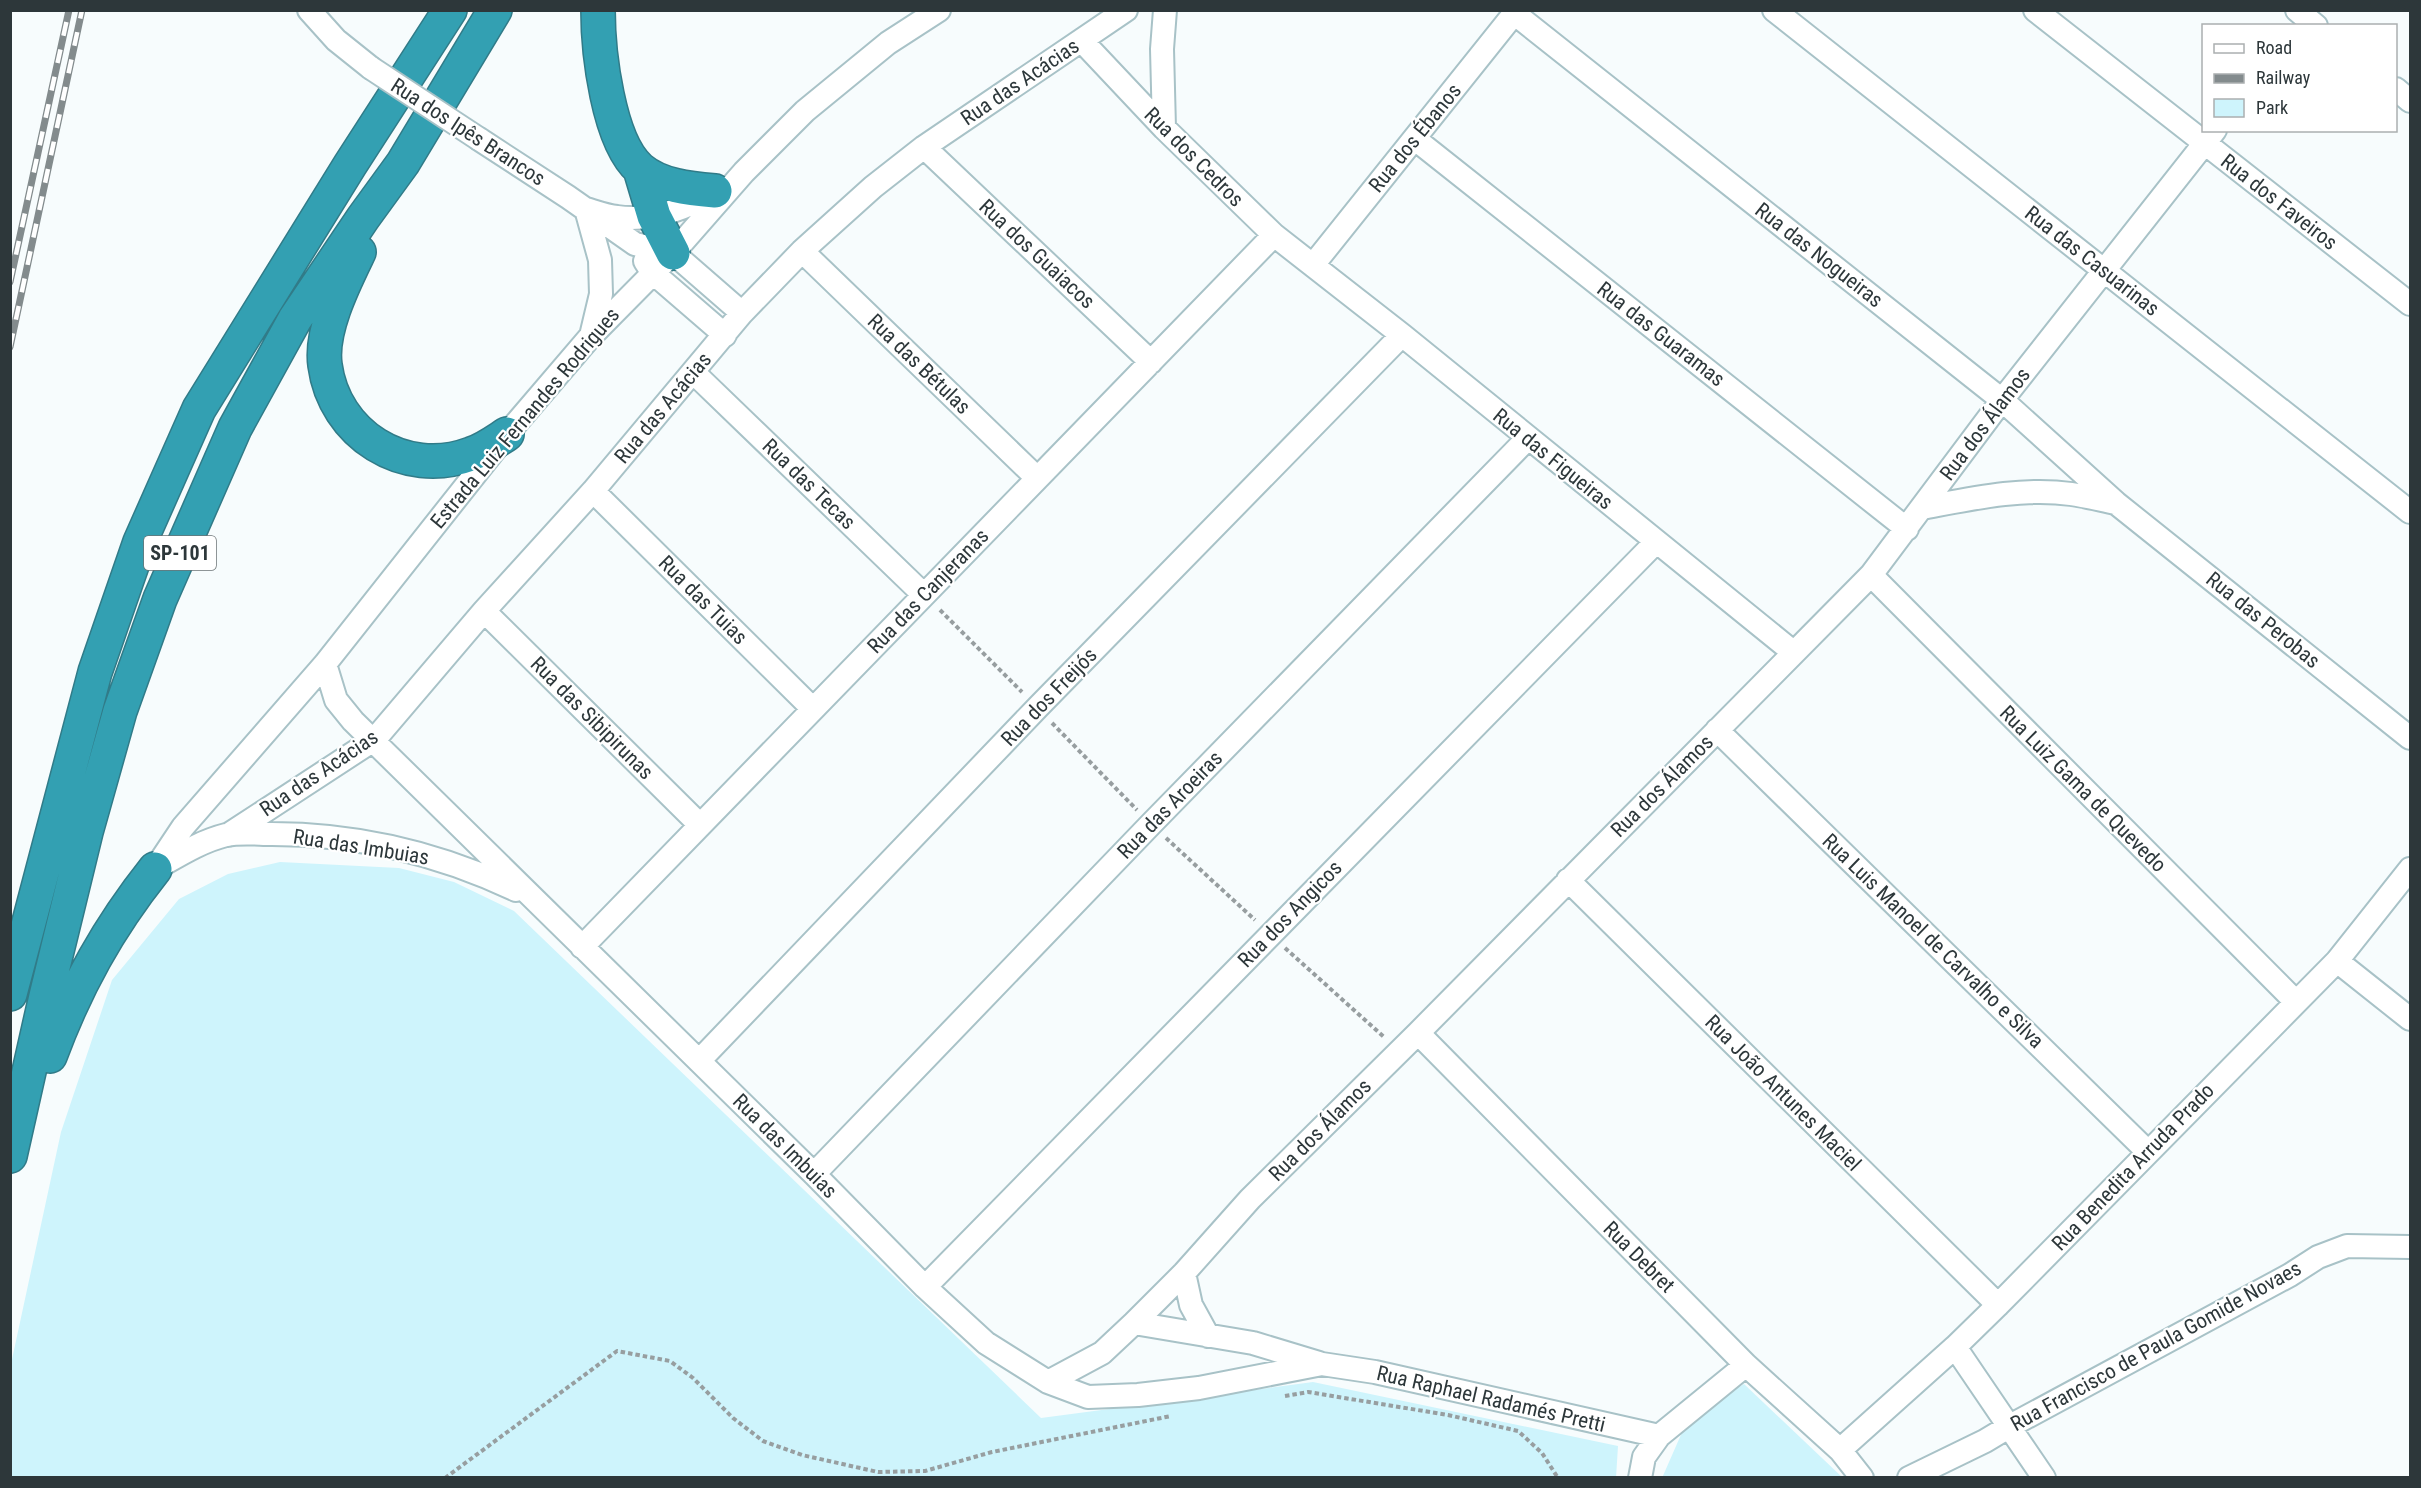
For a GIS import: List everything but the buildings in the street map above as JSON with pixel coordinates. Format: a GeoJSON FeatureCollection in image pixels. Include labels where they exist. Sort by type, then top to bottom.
{"type":"FeatureCollection","features":[{"type":"Feature","properties":{"kind":"highway","name":"SP-101"},"geometry":{"type":"LineString","coordinates":[[10,994],[94,672],[140,542],[199,409],[337,184],[450,10]]}},
{"type":"Feature","properties":{"kind":"highway","name":"SP-101"},"geometry":{"type":"LineString","coordinates":[[10,1156],[86,832],[120,711],[160,598],[235,428],[295,320],[403,163],[495,10]]}},
{"type":"Feature","properties":{"kind":"highway"},"geometry":{"type":"LineString","coordinates":[[598,10],[604,79],[616,129],[627,153],[640,169],[660,180],[680,187],[715,191]]}},
{"type":"Feature","properties":{"kind":"highway"},"geometry":{"type":"LineString","coordinates":[[403,163],[334,309],[326,339],[325,363],[332,392],[344,416],[360,434],[384,451],[413,460],[446,460],[471,454],[507,434]]}},
{"type":"Feature","properties":{"kind":"highway"},"geometry":{"type":"LineString","coordinates":[[640,169],[654,216],[662,263]]}},
{"type":"Feature","properties":{"kind":"highway"},"geometry":{"type":"LineString","coordinates":[[10,1168],[65,1016],[86,970],[113,925],[155,869]]}},
{"type":"Feature","properties":{"kind":"street","name":"Rua dos Ipês Brancos"},"geometry":{"type":"LineString","coordinates":[[309,10],[336,40],[371,68],[742,314]]}},
{"type":"Feature","properties":{"kind":"street","name":"Estrada Luiz Fernandes Rodrigues"},"geometry":{"type":"LineString","coordinates":[[155,869],[183,827],[325,664],[507,434],[590,337],[662,263],[744,172],[805,111],[888,43],[939,10]]}},
{"type":"Feature","properties":{"kind":"street","name":"Rua das Acácias"},"geometry":{"type":"LineString","coordinates":[[228,835],[375,739],[484,610],[593,491],[742,314],[802,251],[873,187],[924,147],[1126,10]]}},
{"type":"Feature","properties":{"kind":"street"},"geometry":{"type":"LineString","coordinates":[[1164,128],[1162,48],[1165,10]]}},
{"type":"Feature","properties":{"kind":"street","name":"Rua das Casuarinas"},"geometry":{"type":"LineString","coordinates":[[1774,10],[2410,512]]}},
{"type":"Feature","properties":{"kind":"street","name":"Rua dos Faveiros"},"geometry":{"type":"LineString","coordinates":[[2035,10],[2202,131]]}},
{"type":"Feature","properties":{"kind":"street","name":"Rua dos Ébanos"},"geometry":{"type":"LineString","coordinates":[[1313,265],[1516,12]]}},
{"type":"Feature","properties":{"kind":"street","name":"Rua das Nogueiras"},"geometry":{"type":"LineString","coordinates":[[1516,12],[2002,400],[2116,503]]}},
{"type":"Feature","properties":{"kind":"street","name":"Rua dos Cedros"},"geometry":{"type":"LineString","coordinates":[[1082,41],[1164,128],[1274,235],[1313,265]]}},
{"type":"Feature","properties":{"kind":"street"},"geometry":{"type":"LineString","coordinates":[[2397,90],[2410,101]]}},
{"type":"Feature","properties":{"kind":"street","name":"Rua dos Álamos"},"geometry":{"type":"LineString","coordinates":[[1048,1382],[1102,1353],[1134,1323],[1184,1273],[1250,1200],[1871,575],[2002,400],[2210,137]]}},
{"type":"Feature","properties":{"kind":"street","name":"Rua dos Faveiros"},"geometry":{"type":"LineString","coordinates":[[2210,137],[2410,304]]}},
{"type":"Feature","properties":{"kind":"street","name":"Rua das Guaramas"},"geometry":{"type":"LineString","coordinates":[[1415,139],[1907,529]]}},
{"type":"Feature","properties":{"kind":"street","name":"Rua dos Guaiacos"},"geometry":{"type":"LineString","coordinates":[[924,147],[1151,362]]}},
{"type":"Feature","properties":{"kind":"street"},"geometry":{"type":"LineString","coordinates":[[585,209],[618,218],[654,216],[690,204],[744,172]]}},
{"type":"Feature","properties":{"kind":"street"},"geometry":{"type":"LineString","coordinates":[[585,209],[600,260],[601,294],[590,337]]}},
{"type":"Feature","properties":{"kind":"street","name":"Rua das Canjeranas"},"geometry":{"type":"LineString","coordinates":[[582,947],[1036,477],[1274,235]]}},
{"type":"Feature","properties":{"kind":"street","name":"Rua das Bétulas"},"geometry":{"type":"LineString","coordinates":[[802,251],[1036,477]]}},
{"type":"Feature","properties":{"kind":"street","name":"Rua dos Ipês Brancos"},"geometry":{"type":"LineString","coordinates":[[662,263],[725,334]]}},
{"type":"Feature","properties":{"kind":"street","name":"Rua das Figueiras"},"geometry":{"type":"LineString","coordinates":[[1313,265],[1793,652]]}},
{"type":"Feature","properties":{"kind":"street","name":"Rua dos Freijós"},"geometry":{"type":"LineString","coordinates":[[699,1061],[1029,716],[1402,335]]}},
{"type":"Feature","properties":{"kind":"street","name":"Rua das Tecas"},"geometry":{"type":"LineString","coordinates":[[694,373],[924,595]]}},
{"type":"Feature","properties":{"kind":"street","name":"Rua das Aroeiras"},"geometry":{"type":"LineString","coordinates":[[814,1174],[1528,438]]}},
{"type":"Feature","properties":{"kind":"street","name":"Rua das Tuias"},"geometry":{"type":"LineString","coordinates":[[593,491],[813,709]]}},
{"type":"Feature","properties":{"kind":"street"},"geometry":{"type":"LineString","coordinates":[[1922,508],[1982,497],[2037,493],[2070,493],[2116,503]]}},
{"type":"Feature","properties":{"kind":"street","name":"Rua das Perobas"},"geometry":{"type":"LineString","coordinates":[[2116,503],[2410,738]]}},
{"type":"Feature","properties":{"kind":"street","name":"Rua dos Angicos"},"geometry":{"type":"LineString","coordinates":[[925,1287],[1656,542]]}},
{"type":"Feature","properties":{"kind":"street","name":"Rua Luiz Gama de Quevedo"},"geometry":{"type":"LineString","coordinates":[[1871,575],[2296,1002]]}},
{"type":"Feature","properties":{"kind":"street","name":"Rua das Sibipirunas"},"geometry":{"type":"LineString","coordinates":[[484,610],[700,825]]}},
{"type":"Feature","properties":{"kind":"street","name":"Rua das Imbuias"},"geometry":{"type":"LineString","coordinates":[[325,664],[336,700],[354,721],[375,739],[531,897],[814,1174],[925,1287],[986,1343],[1048,1382]]}},
{"type":"Feature","properties":{"kind":"street","name":"Rua Luis Manoel de Carvalho e Silva"},"geometry":{"type":"LineString","coordinates":[[1718,730],[2148,1152]]}},
{"type":"Feature","properties":{"kind":"street","name":"Rua das Imbuias"},"geometry":{"type":"LineString","coordinates":[[155,869],[193,847],[228,835],[308,834],[423,854],[476,871],[531,897]]}},
{"type":"Feature","properties":{"kind":"street","name":"Rua Benedita Arruda Prado"},"geometry":{"type":"LineString","coordinates":[[1840,1450],[1955,1347],[1998,1305],[2337,961],[2410,869]]}},
{"type":"Feature","properties":{"kind":"street","name":"Rua João Antunes Maciel"},"geometry":{"type":"LineString","coordinates":[[1568,880],[1998,1305]]}},
{"type":"Feature","properties":{"kind":"street"},"geometry":{"type":"LineString","coordinates":[[2337,961],[2410,1019]]}},
{"type":"Feature","properties":{"kind":"street","name":"Rua Debret"},"geometry":{"type":"LineString","coordinates":[[1418,1033],[1746,1365],[1840,1450],[1863,1478]]}},
{"type":"Feature","properties":{"kind":"street","name":"Rua Francisco de Paula Gomide Novaes"},"geometry":{"type":"LineString","coordinates":[[1910,1478],[1985,1442],[2010,1426],[2290,1275],[2318,1257],[2347,1246],[2410,1247]]}},
{"type":"Feature","properties":{"kind":"street"},"geometry":{"type":"LineString","coordinates":[[1184,1273],[1191,1305],[1208,1336]]}},
{"type":"Feature","properties":{"kind":"street","name":"Rua Raphael Radamés Pretti"},"geometry":{"type":"LineString","coordinates":[[1134,1323],[1253,1343],[1322,1364],[1375,1372],[1659,1437]]}},
{"type":"Feature","properties":{"kind":"street"},"geometry":{"type":"LineString","coordinates":[[1955,1347],[2044,1478]]}},
{"type":"Feature","properties":{"kind":"street","name":"Rua Raphael Radamés Pretti"},"geometry":{"type":"LineString","coordinates":[[1048,1382],[1088,1397],[1138,1395],[1199,1388],[1322,1364]]}},
{"type":"Feature","properties":{"kind":"street"},"geometry":{"type":"LineString","coordinates":[[1640,1478],[1644,1457],[1659,1437],[1746,1365]]}},
{"type":"Feature","properties":{"kind":"path"},"geometry":{"type":"LineString","coordinates":[[445,1478],[617,1351],[670,1361],[693,1378],[734,1418],[763,1442],[802,1455],[878,1472],[925,1471],[992,1452],[1175,1415]]}},
{"type":"Feature","properties":{"kind":"path"},"geometry":{"type":"LineString","coordinates":[[1275,1398],[1308,1392],[1448,1415],[1518,1431],[1542,1453],[1558,1478]]}},
{"type":"Feature","properties":{"kind":"green space"},"geometry":{"type":"Polygon","coordinates":[[[280,862],[399,868],[454,882],[514,911],[1041,1418],[1313,1382],[1618,1446],[1616,1478],[11,1478],[11,1364],[61,1132],[112,980],[179,899],[228,874],[280,862]]]}},
{"type":"Feature","properties":{"kind":"green space"},"geometry":{"type":"Polygon","coordinates":[[[1744,1384],[1842,1477],[1662,1478],[1687,1421],[1744,1384]]]}},
{"type":"Feature","properties":{"kind":"railway"},"geometry":{"type":"LineString","coordinates":[[10,282],[69,10]]}},
{"type":"Feature","properties":{"kind":"railway"},"geometry":{"type":"LineString","coordinates":[[10,347],[82,10]]}}]}
